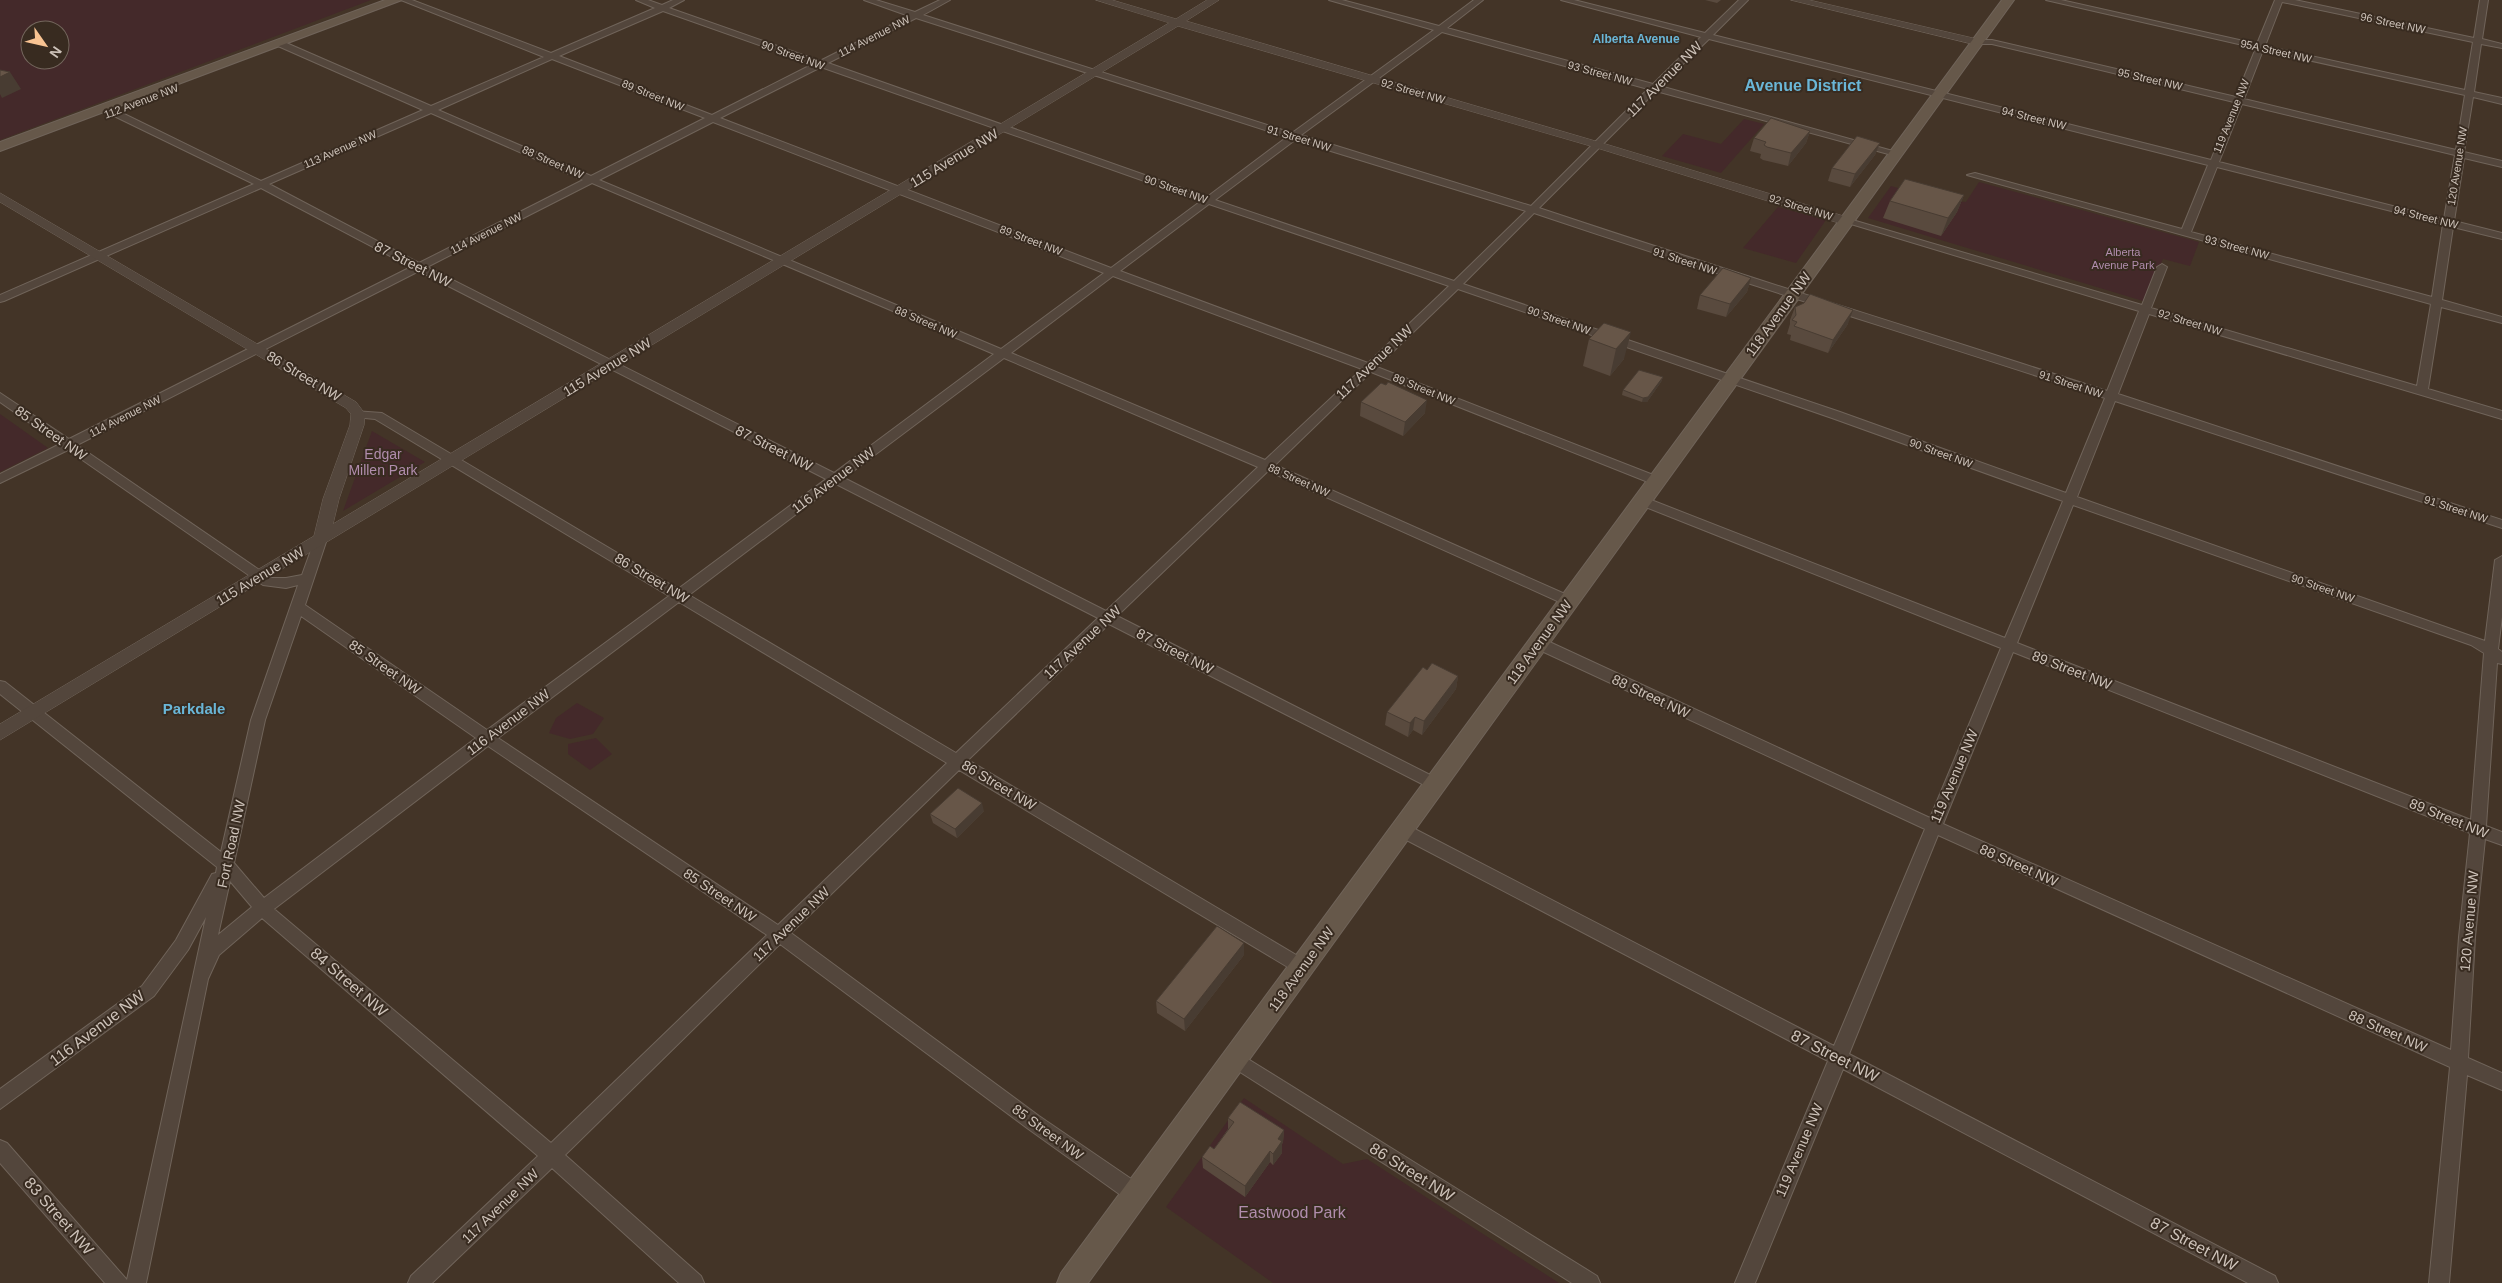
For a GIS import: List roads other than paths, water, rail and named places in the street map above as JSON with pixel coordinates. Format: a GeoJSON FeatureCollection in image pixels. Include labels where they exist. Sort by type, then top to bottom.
{"type":"FeatureCollection","features":[{"type":"Feature","properties":{"kind":"main road","name":"112 Avenue NW"},"geometry":{"type":"LineString","coordinates":[[0,155],[396,0]]}},
{"type":"Feature","properties":{"kind":"main road","name":"118 Avenue NW"},"geometry":{"type":"LineString","coordinates":[[1071,1283],[2008,0]]}},
{"type":"Feature","properties":{"kind":"main road","name":"112 Avenue NW"},"geometry":{"type":"LineString","coordinates":[[0,147],[246,55],[282,44]]}},
{"type":"Feature","properties":{"kind":"street","name":"89 Street NW"},"geometry":{"type":"LineString","coordinates":[[406,0],[554,55],[1112,272],[1368,367],[1656,481]]}},
{"type":"Feature","properties":{"kind":"street","name":"90 Street NW"},"geometry":{"type":"LineString","coordinates":[[640,0],[819,65],[1207,200],[1836,415],[2069,500],[2476,641],[2497,656]]}},
{"type":"Feature","properties":{"kind":"street","name":"113 Avenue NW"},"geometry":{"type":"LineString","coordinates":[[0,299],[680,0]]}},
{"type":"Feature","properties":{"kind":"street","name":"91 Street NW"},"geometry":{"type":"LineString","coordinates":[[868,0],[1866,316],[2502,524]]}},
{"type":"Feature","properties":{"kind":"street","name":"114 Avenue NW"},"geometry":{"type":"LineString","coordinates":[[0,480],[946,0]]}},
{"type":"Feature","properties":{"kind":"street","name":"92 Street NW"},"geometry":{"type":"LineString","coordinates":[[1101,0],[1598,145],[1925,245],[2502,415]]}},
{"type":"Feature","properties":{"kind":"street","name":"115 Avenue NW"},"geometry":{"type":"LineString","coordinates":[[0,733],[610,364],[1004,129],[1214,0]]}},
{"type":"Feature","properties":{"kind":"street","name":"93 Street NW"},"geometry":{"type":"LineString","coordinates":[[1334,0],[1895,153]]}},
{"type":"Feature","properties":{"kind":"street","name":"116 Avenue NW"},"geometry":{"type":"LineString","coordinates":[[202,975],[213,950],[237,928],[487,738],[681,595],[1207,200],[1373,80],[1479,0]]}},
{"type":"Feature","properties":{"kind":"street","name":"94 Street NW"},"geometry":{"type":"LineString","coordinates":[[1565,0],[2502,236]]}},
{"type":"Feature","properties":{"kind":"street","name":"117 Avenue NW"},"geometry":{"type":"LineString","coordinates":[[418,1283],[552,1156],[958,760],[1456,284],[1744,0]]}},
{"type":"Feature","properties":{"kind":"street","name":"95 Street NW"},"geometry":{"type":"LineString","coordinates":[[1796,0],[1977,42],[1992,42],[2502,164]]}},
{"type":"Feature","properties":{"kind":"street","name":"95A Street NW"},"geometry":{"type":"LineString","coordinates":[[2050,0],[2502,102]]}},
{"type":"Feature","properties":{"kind":"street","name":"119 Avenue NW"},"geometry":{"type":"LineString","coordinates":[[2186,232],[2278,0]]}},
{"type":"Feature","properties":{"kind":"street","name":"96 Street NW"},"geometry":{"type":"LineString","coordinates":[[2284,0],[2502,46]]}},
{"type":"Feature","properties":{"kind":"street","name":"120 Avenue NW"},"geometry":{"type":"LineString","coordinates":[[2422,391],[2484,0]]}},
{"type":"Feature","properties":{"kind":"street","name":"88 Street NW"},"geometry":{"type":"LineString","coordinates":[[282,44],[433,108],[592,180],[1266,464],[1484,564],[1569,600]]}},
{"type":"Feature","properties":{"kind":"street","name":"87 Street NW"},"geometry":{"type":"LineString","coordinates":[[113,112],[261,184],[419,267],[1435,784]]}},
{"type":"Feature","properties":{"kind":"street","name":"93 Street NW"},"geometry":{"type":"LineString","coordinates":[[1972,175],[2436,300],[2502,320]]}},
{"type":"Feature","properties":{"kind":"street","name":"86 Street NW"},"geometry":{"type":"LineString","coordinates":[[0,197],[341,398],[358,414],[378,416],[958,760],[1302,967]]}},
{"type":"Feature","properties":{"kind":"street","name":"119 Avenue NW"},"geometry":{"type":"LineString","coordinates":[[1745,1283],[2069,500],[2162,268]]}},
{"type":"Feature","properties":{"kind":"street","name":"85 Street NW"},"geometry":{"type":"LineString","coordinates":[[0,397],[268,582],[276,583],[307,579]]}},
{"type":"Feature","properties":{"kind":"street","name":"Fort Road NW"},"geometry":{"type":"LineString","coordinates":[[136,1283],[184,1051],[258,720],[321,539],[330,499],[354,436],[358,414]]}},
{"type":"Feature","properties":{"kind":"street","name":"89 Street NW"},"geometry":{"type":"LineString","coordinates":[[1642,501],[2502,840]]}},
{"type":"Feature","properties":{"kind":"street","name":"120 Avenue NW"},"geometry":{"type":"LineString","coordinates":[[2439,1283],[2459,1062],[2467,937],[2497,656],[2502,560]]}},
{"type":"Feature","properties":{"kind":"street","name":"85 Street NW"},"geometry":{"type":"LineString","coordinates":[[297,606],[487,738],[780,935],[1033,1122],[1136,1194]]}},
{"type":"Feature","properties":{"kind":"street","name":"88 Street NW"},"geometry":{"type":"LineString","coordinates":[[1538,643],[1934,826],[2502,1082]]}},
{"type":"Feature","properties":{"kind":"street","name":"84 Street NW"},"geometry":{"type":"LineString","coordinates":[[0,686],[32,714],[226,865],[263,909],[552,1156],[694,1283]]}},
{"type":"Feature","properties":{"kind":"street","name":"87 Street NW"},"geometry":{"type":"LineString","coordinates":[[1402,830],[2268,1283]]}},
{"type":"Feature","properties":{"kind":"street","name":"116 Avenue NW"},"geometry":{"type":"LineString","coordinates":[[0,1100],[148,991],[182,945],[226,865]]}},
{"type":"Feature","properties":{"kind":"street","name":"86 Street NW"},"geometry":{"type":"LineString","coordinates":[[1235,1058],[1356,1137],[1590,1283]]}},
{"type":"Feature","properties":{"kind":"street","name":"83 Street NW"},"geometry":{"type":"LineString","coordinates":[[0,1149],[118,1283]]}},
{"type":"Feature","properties":{"kind":"district","name":"Alberta Avenue"},"geometry":{"type":"Point","coordinates":[1636,39]}},
{"type":"Feature","properties":{"kind":"district","name":"Avenue District"},"geometry":{"type":"Point","coordinates":[1803,85]}},
{"type":"Feature","properties":{"kind":"district","name":"Parkdale"},"geometry":{"type":"Point","coordinates":[194,708]}},
{"type":"Feature","properties":{"kind":"park label","name":"Alberta Avenue Park"},"geometry":{"type":"Point","coordinates":[2123,258]}},
{"type":"Feature","properties":{"kind":"park label","name":"Edgar Millen Park"},"geometry":{"type":"Point","coordinates":[383,462]}},
{"type":"Feature","properties":{"kind":"park label","name":"Eastwood Park"},"geometry":{"type":"Point","coordinates":[1292,1212]}}]}
